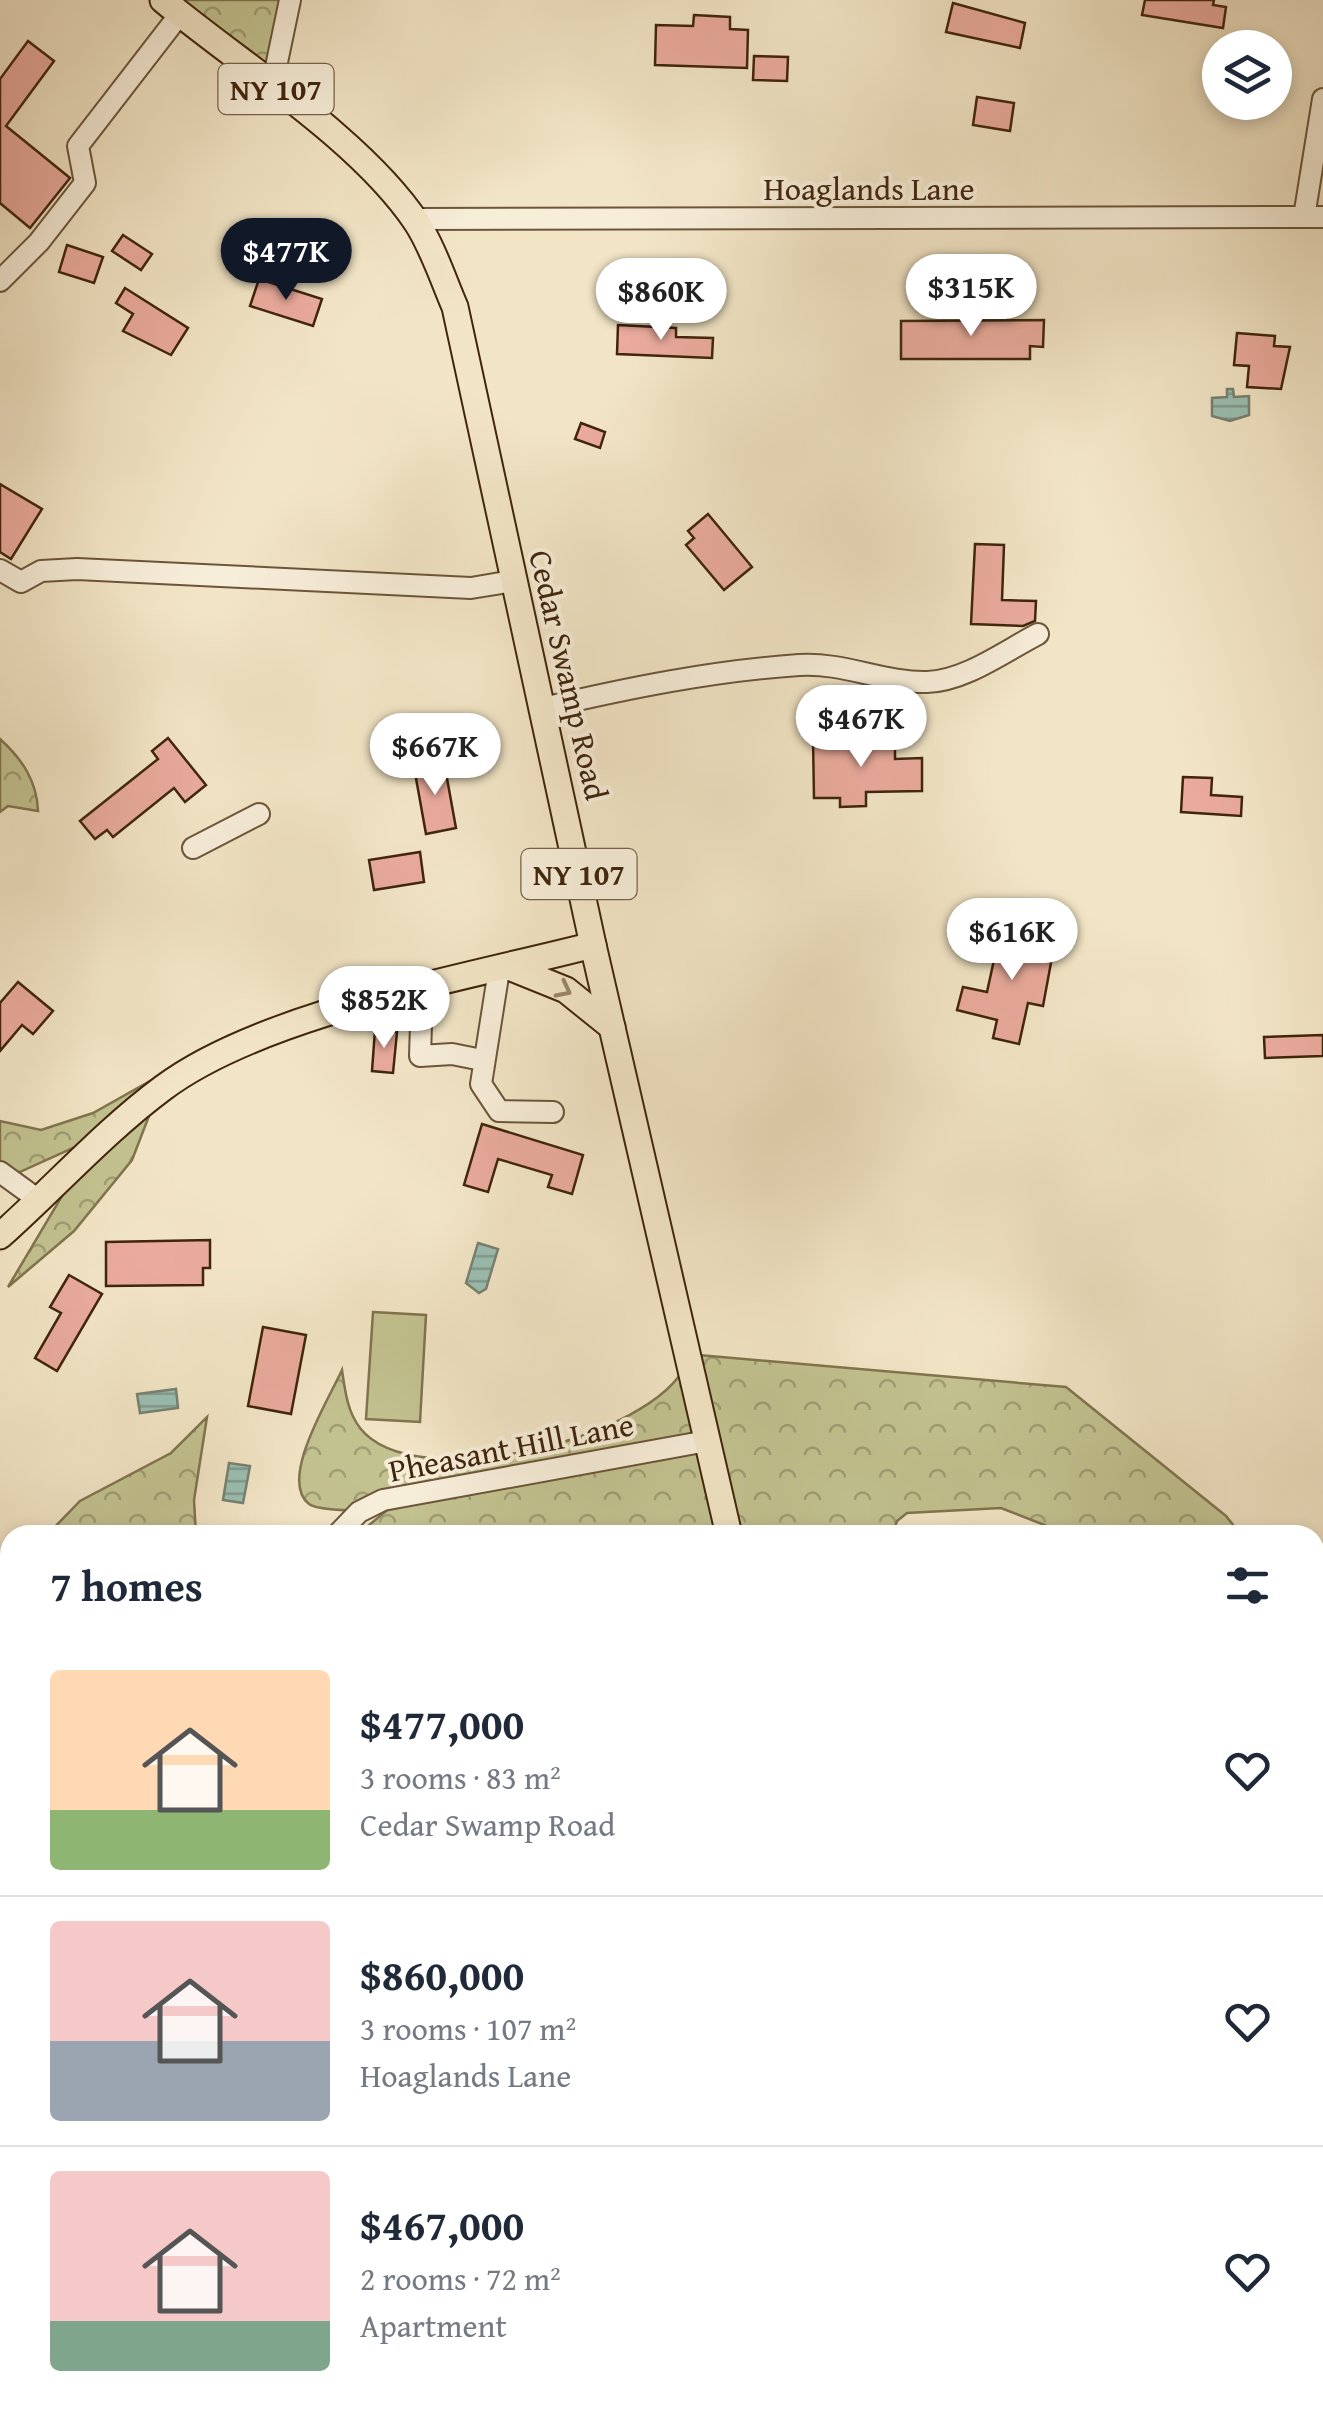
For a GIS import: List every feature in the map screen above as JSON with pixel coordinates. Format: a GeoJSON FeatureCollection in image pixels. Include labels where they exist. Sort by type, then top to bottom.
{"type":"FeatureCollection","features":[{"type":"Feature","properties":{"kind":"main road","name":"Cedar Swamp Road"},"geometry":{"type":"LineString","coordinates":[[172,7],[352,153],[414,219],[455,307],[612,1027],[727,1525]]}},
{"type":"Feature","properties":{"kind":"main road"},"geometry":{"type":"LineString","coordinates":[[0,1236],[162,1088],[242,1044],[334,1013],[594,945]]}},
{"type":"Feature","properties":{"kind":"main road"},"geometry":{"type":"LineString","coordinates":[[504,968],[566,990],[612,1027]]}},
{"type":"Feature","properties":{"kind":"street"},"geometry":{"type":"LineString","coordinates":[[272,86],[290,0]]}},
{"type":"Feature","properties":{"kind":"street"},"geometry":{"type":"LineString","coordinates":[[0,281],[38,242],[85,183],[78,146],[172,7]]}},
{"type":"Feature","properties":{"kind":"street"},"geometry":{"type":"LineString","coordinates":[[1313,217],[1323,99]]}},
{"type":"Feature","properties":{"kind":"street","name":"Hoaglands Lane"},"geometry":{"type":"LineString","coordinates":[[414,219],[1313,217]]}},
{"type":"Feature","properties":{"kind":"street"},"geometry":{"type":"LineString","coordinates":[[0,570],[21,582],[41,571],[77,569],[471,588],[513,581]]}},
{"type":"Feature","properties":{"kind":"street"},"geometry":{"type":"LineString","coordinates":[[543,708],[702,675],[801,664],[833,665],[926,682],[955,676],[1038,634]]}},
{"type":"Feature","properties":{"kind":"street"},"geometry":{"type":"LineString","coordinates":[[192,848],[259,814]]}},
{"type":"Feature","properties":{"kind":"street"},"geometry":{"type":"LineString","coordinates":[[504,968],[482,1060],[481,1084],[499,1111],[553,1112]]}},
{"type":"Feature","properties":{"kind":"street"},"geometry":{"type":"LineString","coordinates":[[412,992],[420,1024],[420,1056],[452,1054],[482,1060]]}},
{"type":"Feature","properties":{"kind":"street"},"geometry":{"type":"LineString","coordinates":[[0,1172],[40,1201]]}},
{"type":"Feature","properties":{"kind":"street","name":"Pheasant Hill Lane"},"geometry":{"type":"LineString","coordinates":[[347,1525],[359,1512],[383,1500],[706,1441]]}},
{"type":"Feature","properties":{"kind":"green space"},"geometry":{"type":"Polygon","coordinates":[[[163,0],[288,0],[272,86],[163,0]]]}},
{"type":"Feature","properties":{"kind":"green space"},"geometry":{"type":"Polygon","coordinates":[[[0,739],[27,771],[38,811],[8,806],[0,812],[0,739]]]}},
{"type":"Feature","properties":{"kind":"green space"},"geometry":{"type":"Polygon","coordinates":[[[166,1072],[132,1160],[74,1231],[8,1287],[97,1137],[0,1181],[0,1121],[41,1130],[93,1113],[166,1072]]]}},
{"type":"Feature","properties":{"kind":"green space"},"geometry":{"type":"Polygon","coordinates":[[[373,1312],[426,1315],[420,1422],[366,1419],[373,1312]]]}},
{"type":"Feature","properties":{"kind":"green space"},"geometry":{"type":"Polygon","coordinates":[[[687,1354],[1066,1387],[1233,1525],[1044,1525],[1001,1508],[907,1513],[896,1525],[727,1525],[687,1354]]]}},
{"type":"Feature","properties":{"kind":"green space"},"geometry":{"type":"Polygon","coordinates":[[[686,1364],[725,1525],[369,1525],[385,1512],[314,1507],[301,1493],[302,1459],[342,1370],[347,1400],[360,1428],[388,1448],[430,1458],[479,1458],[532,1450],[583,1435],[629,1415],[665,1391],[686,1364]]]}},
{"type":"Feature","properties":{"kind":"green space"},"geometry":{"type":"Polygon","coordinates":[[[207,1417],[194,1500],[195,1525],[57,1525],[80,1501],[171,1453],[207,1417]]]}},
{"type":"Feature","properties":{"kind":"water"},"geometry":{"type":"Polygon","coordinates":[[[1227,389],[1233,389],[1234,397],[1249,396],[1249,415],[1230,421],[1212,416],[1212,398],[1227,397],[1227,389]]]}},
{"type":"Feature","properties":{"kind":"water"},"geometry":{"type":"Polygon","coordinates":[[[478,1243],[498,1249],[486,1289],[479,1293],[466,1283],[478,1243]]]}},
{"type":"Feature","properties":{"kind":"water"},"geometry":{"type":"Polygon","coordinates":[[[176,1389],[178,1408],[140,1413],[137,1394],[176,1389]]]}},
{"type":"Feature","properties":{"kind":"water"},"geometry":{"type":"Polygon","coordinates":[[[229,1463],[250,1466],[243,1503],[223,1500],[229,1463]]]}},
{"type":"Feature","properties":{"kind":"building"},"geometry":{"type":"Polygon","coordinates":[[[1145,0],[1214,0],[1213,5],[1226,7],[1223,28],[1142,15],[1145,0]]]}},
{"type":"Feature","properties":{"kind":"building"},"geometry":{"type":"Polygon","coordinates":[[[953,3],[1025,23],[1020,48],[946,32],[953,3]]]}},
{"type":"Feature","properties":{"kind":"building"},"geometry":{"type":"Polygon","coordinates":[[[694,15],[730,17],[730,29],[748,30],[747,68],[655,65],[656,25],[693,26],[694,15]]]}},
{"type":"Feature","properties":{"kind":"building"},"geometry":{"type":"Polygon","coordinates":[[[28,41],[54,61],[6,126],[70,178],[30,228],[0,203],[0,79],[28,41]]]}},
{"type":"Feature","properties":{"kind":"building"},"geometry":{"type":"Polygon","coordinates":[[[754,56],[788,57],[787,81],[753,80],[754,56]]]}},
{"type":"Feature","properties":{"kind":"building"},"geometry":{"type":"Polygon","coordinates":[[[977,97],[1014,103],[1010,131],[973,125],[977,97]]]}},
{"type":"Feature","properties":{"kind":"building"},"geometry":{"type":"Polygon","coordinates":[[[123,235],[152,254],[141,270],[112,251],[123,235]]]}},
{"type":"Feature","properties":{"kind":"building"},"geometry":{"type":"Polygon","coordinates":[[[67,245],[103,257],[94,283],[59,272],[67,245]]]}},
{"type":"Feature","properties":{"kind":"building"},"geometry":{"type":"Polygon","coordinates":[[[259,279],[322,299],[313,326],[250,306],[259,279]]]}},
{"type":"Feature","properties":{"kind":"building"},"geometry":{"type":"Polygon","coordinates":[[[125,288],[188,328],[171,355],[123,331],[133,314],[116,303],[125,288]]]}},
{"type":"Feature","properties":{"kind":"building"},"geometry":{"type":"Polygon","coordinates":[[[1044,320],[1043,347],[1030,346],[1030,359],[901,359],[901,321],[1044,320]]]}},
{"type":"Feature","properties":{"kind":"building"},"geometry":{"type":"Polygon","coordinates":[[[618,325],[676,328],[676,337],[713,338],[712,358],[617,354],[618,325]]]}},
{"type":"Feature","properties":{"kind":"building"},"geometry":{"type":"Polygon","coordinates":[[[1237,333],[1275,336],[1274,346],[1290,347],[1281,389],[1247,387],[1249,366],[1234,365],[1237,333]]]}},
{"type":"Feature","properties":{"kind":"building"},"geometry":{"type":"Polygon","coordinates":[[[581,423],[605,432],[600,448],[575,439],[581,423]]]}},
{"type":"Feature","properties":{"kind":"building"},"geometry":{"type":"Polygon","coordinates":[[[0,484],[42,509],[11,559],[0,552],[0,484]]]}},
{"type":"Feature","properties":{"kind":"building"},"geometry":{"type":"Polygon","coordinates":[[[708,514],[752,567],[724,590],[686,545],[694,538],[688,531],[708,514]]]}},
{"type":"Feature","properties":{"kind":"building"},"geometry":{"type":"Polygon","coordinates":[[[975,544],[1004,545],[1002,600],[1036,601],[1035,621],[1023,626],[971,624],[975,544]]]}},
{"type":"Feature","properties":{"kind":"building"},"geometry":{"type":"Polygon","coordinates":[[[168,738],[206,785],[185,802],[174,788],[113,837],[107,830],[95,839],[80,821],[158,759],[152,751],[168,738]]]}},
{"type":"Feature","properties":{"kind":"building"},"geometry":{"type":"Polygon","coordinates":[[[813,738],[874,738],[874,745],[895,745],[895,759],[922,758],[922,791],[866,792],[866,806],[840,807],[840,798],[814,798],[813,738]]]}},
{"type":"Feature","properties":{"kind":"building"},"geometry":{"type":"Polygon","coordinates":[[[444,762],[456,828],[426,834],[414,767],[444,762]]]}},
{"type":"Feature","properties":{"kind":"building"},"geometry":{"type":"Polygon","coordinates":[[[1183,777],[1212,778],[1211,795],[1242,797],[1241,816],[1181,812],[1183,777]]]}},
{"type":"Feature","properties":{"kind":"building"},"geometry":{"type":"Polygon","coordinates":[[[420,852],[424,882],[374,890],[369,860],[420,852]]]}},
{"type":"Feature","properties":{"kind":"building"},"geometry":{"type":"Polygon","coordinates":[[[1001,928],[1055,941],[1043,1006],[1028,1003],[1019,1044],[993,1038],[997,1020],[957,1010],[963,987],[987,992],[1001,928]]]}},
{"type":"Feature","properties":{"kind":"building"},"geometry":{"type":"Polygon","coordinates":[[[18,982],[53,1011],[33,1034],[22,1025],[0,1051],[0,1003],[18,982]]]}},
{"type":"Feature","properties":{"kind":"building"},"geometry":{"type":"Polygon","coordinates":[[[375,1030],[397,1032],[393,1073],[372,1071],[375,1030]]]}},
{"type":"Feature","properties":{"kind":"building"},"geometry":{"type":"Polygon","coordinates":[[[1323,1035],[1323,1056],[1265,1058],[1264,1037],[1323,1035]]]}},
{"type":"Feature","properties":{"kind":"building"},"geometry":{"type":"Polygon","coordinates":[[[482,1124],[583,1155],[572,1194],[548,1187],[552,1175],[498,1159],[488,1192],[464,1185],[482,1124]]]}},
{"type":"Feature","properties":{"kind":"building"},"geometry":{"type":"Polygon","coordinates":[[[210,1240],[210,1268],[203,1268],[203,1285],[106,1286],[106,1242],[210,1240]]]}},
{"type":"Feature","properties":{"kind":"building"},"geometry":{"type":"Polygon","coordinates":[[[69,1275],[102,1294],[57,1371],[35,1358],[61,1313],[50,1307],[69,1275]]]}},
{"type":"Feature","properties":{"kind":"building"},"geometry":{"type":"Polygon","coordinates":[[[263,1327],[306,1335],[291,1414],[248,1406],[263,1327]]]}}]}
